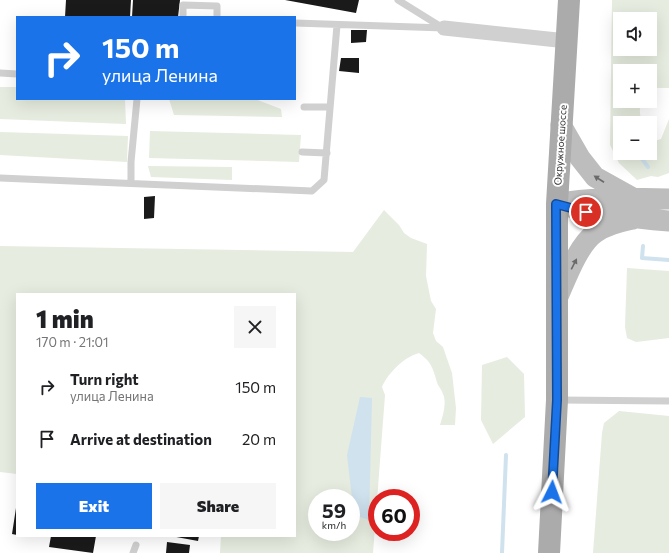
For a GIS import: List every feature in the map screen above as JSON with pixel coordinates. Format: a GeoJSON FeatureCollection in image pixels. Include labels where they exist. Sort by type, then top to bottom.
{"type":"FeatureCollection","features":[{"type":"Feature","properties":{"kind":"main road","name":"Окружное шоссе"},"geometry":{"type":"LineString","coordinates":[[549,553],[557,400],[556,204],[569,0]]}},
{"type":"Feature","properties":{"kind":"main road"},"geometry":{"type":"LineString","coordinates":[[562,125],[580,158],[595,177],[634,198]]}},
{"type":"Feature","properties":{"kind":"main road"},"geometry":{"type":"LineString","coordinates":[[556,204],[594,198],[669,200]]}},
{"type":"Feature","properties":{"kind":"main road"},"geometry":{"type":"LineString","coordinates":[[556,204],[586,212],[633,219],[669,221]]}},
{"type":"Feature","properties":{"kind":"main road"},"geometry":{"type":"LineString","coordinates":[[557,299],[586,241],[595,233],[606,227],[633,219]]}},
{"type":"Feature","properties":{"kind":"street"},"geometry":{"type":"LineString","coordinates":[[444,28],[566,40]]}},
{"type":"Feature","properties":{"kind":"lane"},"geometry":{"type":"LineString","coordinates":[[398,0],[444,28]]}},
{"type":"Feature","properties":{"kind":"lane"},"geometry":{"type":"LineString","coordinates":[[183,16],[183,5],[217,6],[217,16]]}},
{"type":"Feature","properties":{"kind":"lane"},"geometry":{"type":"LineString","coordinates":[[296,23],[444,28]]}},
{"type":"Feature","properties":{"kind":"lane"},"geometry":{"type":"LineString","coordinates":[[0,178],[312,192],[324,180],[337,25]]}},
{"type":"Feature","properties":{"kind":"lane"},"geometry":{"type":"LineString","coordinates":[[0,73],[16,74]]}},
{"type":"Feature","properties":{"kind":"lane"},"geometry":{"type":"LineString","coordinates":[[131,183],[131,162],[137,100]]}},
{"type":"Feature","properties":{"kind":"lane"},"geometry":{"type":"LineString","coordinates":[[304,107],[330,107]]}},
{"type":"Feature","properties":{"kind":"lane"},"geometry":{"type":"LineString","coordinates":[[302,152],[326,153]]}},
{"type":"Feature","properties":{"kind":"lane"},"geometry":{"type":"LineString","coordinates":[[557,400],[669,401]]}},
{"type":"Feature","properties":{"kind":"lane"},"geometry":{"type":"LineString","coordinates":[[133,553],[136,545]]}},
{"type":"Feature","properties":{"kind":"shaded area"},"geometry":{"type":"Polygon","coordinates":[[[612,0],[669,0],[669,88],[657,88],[657,64],[613,64],[613,108],[640,108],[640,116],[613,116],[613,151],[610,145],[612,0]]]}},
{"type":"Feature","properties":{"kind":"shaded area"},"geometry":{"type":"Polygon","coordinates":[[[0,87],[16,87],[16,100],[125,100],[126,124],[0,119],[0,87]]]}},
{"type":"Feature","properties":{"kind":"shaded area"},"geometry":{"type":"Polygon","coordinates":[[[169,100],[258,100],[281,109],[282,117],[174,115],[169,100]]]}},
{"type":"Feature","properties":{"kind":"shaded area"},"geometry":{"type":"Polygon","coordinates":[[[669,119],[669,173],[658,177],[651,176],[637,180],[618,160],[657,160],[657,140],[661,139],[669,119]]]}},
{"type":"Feature","properties":{"kind":"shaded area"},"geometry":{"type":"Polygon","coordinates":[[[150,131],[301,135],[299,162],[149,158],[150,131]]]}},
{"type":"Feature","properties":{"kind":"shaded area"},"geometry":{"type":"Polygon","coordinates":[[[0,132],[128,136],[127,162],[0,155],[0,132]]]}},
{"type":"Feature","properties":{"kind":"shaded area"},"geometry":{"type":"Polygon","coordinates":[[[148,166],[232,167],[232,180],[151,177],[148,166]]]}},
{"type":"Feature","properties":{"kind":"shaded area"},"geometry":{"type":"Polygon","coordinates":[[[384,210],[399,225],[404,233],[411,238],[427,244],[426,276],[431,301],[436,309],[433,333],[436,341],[443,347],[452,373],[456,408],[455,425],[440,425],[445,401],[432,367],[419,353],[402,362],[388,376],[382,387],[385,395],[378,489],[368,489],[368,541],[374,541],[373,553],[220,553],[221,537],[296,537],[296,293],[16,293],[16,474],[0,472],[0,246],[353,252],[384,210]]]}},
{"type":"Feature","properties":{"kind":"shaded area"},"geometry":{"type":"Polygon","coordinates":[[[627,268],[669,271],[669,338],[636,342],[627,338],[625,327],[627,268]]]}},
{"type":"Feature","properties":{"kind":"shaded area"},"geometry":{"type":"Polygon","coordinates":[[[507,357],[524,374],[525,417],[493,444],[481,420],[482,365],[507,357]]]}},
{"type":"Feature","properties":{"kind":"shaded area"},"geometry":{"type":"Polygon","coordinates":[[[619,411],[669,416],[669,553],[593,553],[602,433],[604,423],[619,411]]]}},
{"type":"Feature","properties":{"kind":"water"},"geometry":{"type":"Polygon","coordinates":[[[360,397],[372,398],[368,520],[360,517],[360,489],[351,489],[347,455],[360,397]]]}},
{"type":"Feature","properties":{"kind":"building"},"geometry":{"type":"Polygon","coordinates":[[[66,0],[131,0],[130,16],[65,16],[66,0]]]}},
{"type":"Feature","properties":{"kind":"building"},"geometry":{"type":"Polygon","coordinates":[[[133,0],[180,0],[178,16],[132,16],[133,0]]]}},
{"type":"Feature","properties":{"kind":"building"},"geometry":{"type":"Polygon","coordinates":[[[285,0],[359,0],[356,13],[285,0]]]}},
{"type":"Feature","properties":{"kind":"building"},"geometry":{"type":"Polygon","coordinates":[[[351,30],[367,30],[366,42],[351,43],[351,30]]]}},
{"type":"Feature","properties":{"kind":"building"},"geometry":{"type":"Polygon","coordinates":[[[341,58],[359,58],[359,73],[339,71],[341,58]]]}},
{"type":"Feature","properties":{"kind":"building"},"geometry":{"type":"Polygon","coordinates":[[[155,196],[154,218],[144,219],[144,197],[155,196]]]}},
{"type":"Feature","properties":{"kind":"building"},"geometry":{"type":"Polygon","coordinates":[[[16,508],[16,535],[12,534],[16,508]]]}},
{"type":"Feature","properties":{"kind":"building"},"geometry":{"type":"Polygon","coordinates":[[[51,537],[96,537],[93,553],[49,547],[51,537]]]}},
{"type":"Feature","properties":{"kind":"building"},"geometry":{"type":"Polygon","coordinates":[[[176,537],[199,537],[198,541],[176,537]]]}},
{"type":"Feature","properties":{"kind":"building"},"geometry":{"type":"Polygon","coordinates":[[[167,542],[190,545],[189,553],[166,553],[167,542]]]}},
{"type":"Feature","properties":{"kind":"waterway"},"geometry":{"type":"LineString","coordinates":[[643,160],[648,167]]}},
{"type":"Feature","properties":{"kind":"waterway"},"geometry":{"type":"LineString","coordinates":[[643,246],[642,258],[669,260]]}},
{"type":"Feature","properties":{"kind":"waterway"},"geometry":{"type":"LineString","coordinates":[[502,553],[506,455]]}},
{"type":"Feature","properties":{"kind":"route"},"geometry":{"type":"LineString","coordinates":[[552,492],[557,400],[556,204],[586,212]]}}]}
